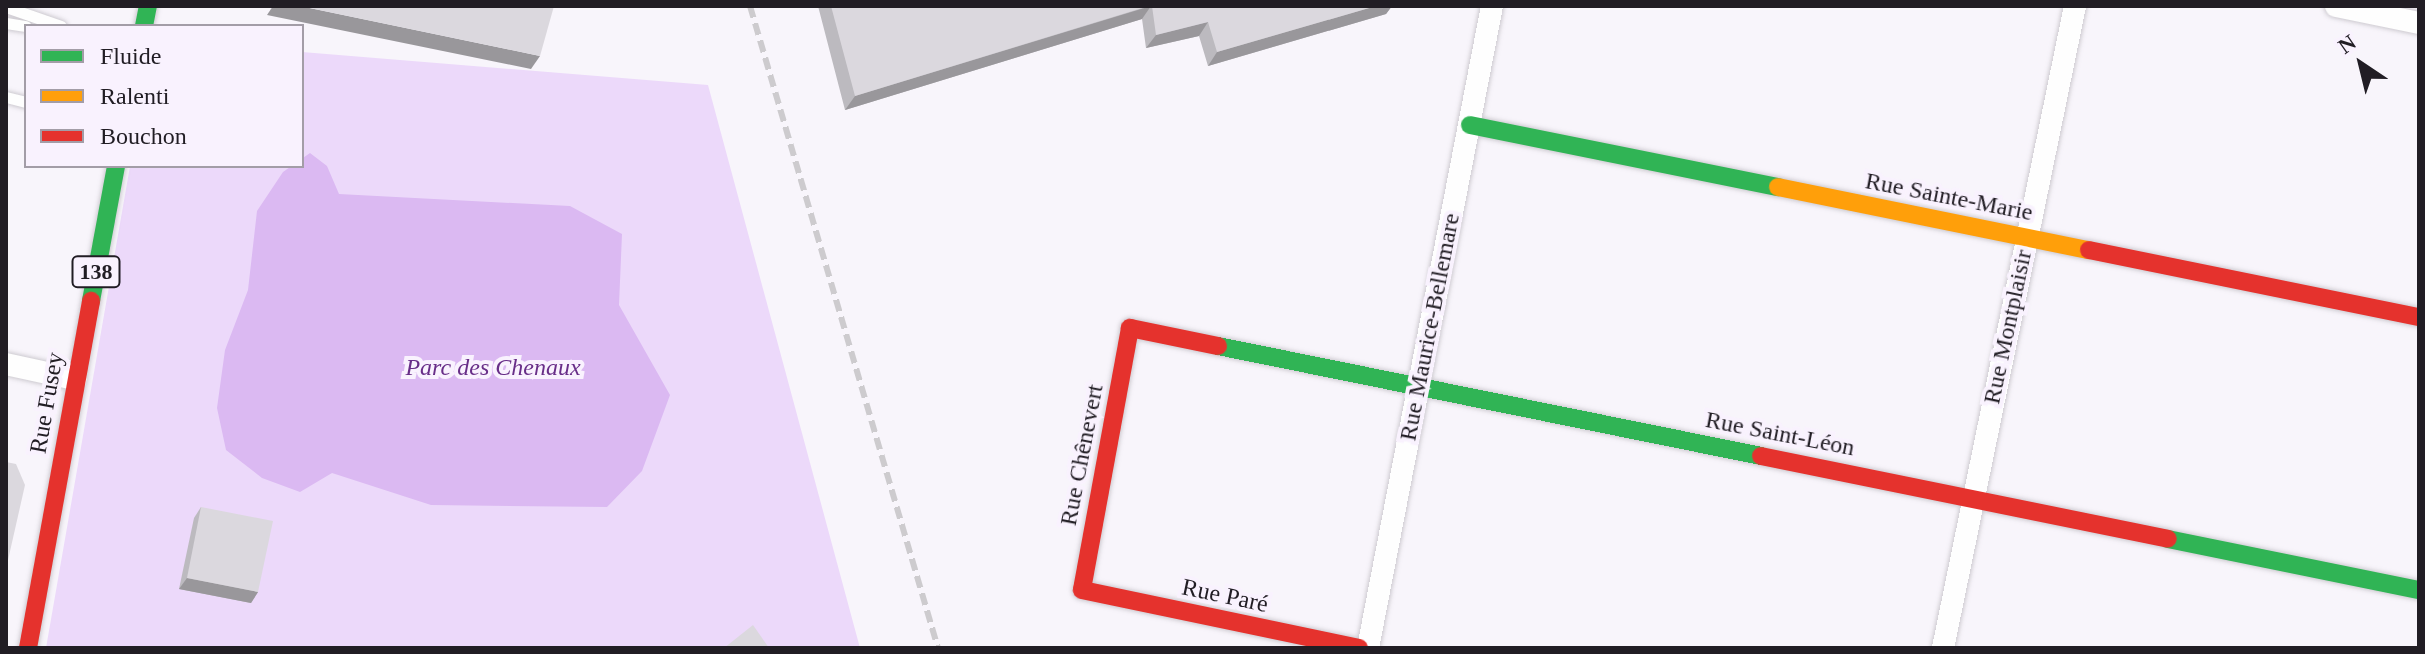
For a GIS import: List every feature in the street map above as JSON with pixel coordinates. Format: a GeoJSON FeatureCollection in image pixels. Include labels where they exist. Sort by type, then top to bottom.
{"type":"FeatureCollection","features":[{"type":"Feature","properties":{"kind":"street","name":"Rue Maurice-Bellemare"},"geometry":{"type":"LineString","coordinates":[[1368,648],[1492,6]]}},
{"type":"Feature","properties":{"kind":"street","name":"Rue Montplaisir"},"geometry":{"type":"LineString","coordinates":[[1943,648],[2075,6]]}},
{"type":"Feature","properties":{"kind":"street"},"geometry":{"type":"LineString","coordinates":[[2336,6],[2419,23]]}},
{"type":"Feature","properties":{"kind":"street","name":"Rue Sainte-Marie"},"geometry":{"type":"LineString","coordinates":[[1470,125],[2419,317]]}},
{"type":"Feature","properties":{"kind":"street","name":"Rue Fusey"},"geometry":{"type":"LineString","coordinates":[[28,648],[116,168]]}},
{"type":"Feature","properties":{"kind":"street","name":"Rue Saint-Léon"},"geometry":{"type":"LineString","coordinates":[[1130,328],[2419,590]]}},
{"type":"Feature","properties":{"kind":"street","name":"Rue Chênevert"},"geometry":{"type":"LineString","coordinates":[[1082,590],[1130,328]]}},
{"type":"Feature","properties":{"kind":"street"},"geometry":{"type":"LineString","coordinates":[[6,364],[75,379]]}},
{"type":"Feature","properties":{"kind":"street","name":"Rue Paré"},"geometry":{"type":"LineString","coordinates":[[1082,590],[1359,648]]}},
{"type":"Feature","properties":{"kind":"lane"},"geometry":{"type":"LineString","coordinates":[[6,7],[55,24]]}},
{"type":"Feature","properties":{"kind":"green space","name":"Parc des Chenaux"},"geometry":{"type":"Polygon","coordinates":[[[304,52],[708,85],[860,648],[46,648],[130,168],[304,168],[304,52]]]}},
{"type":"Feature","properties":{"kind":"shaded area"},"geometry":{"type":"Polygon","coordinates":[[[310,153],[327,166],[339,194],[570,206],[622,234],[619,305],[670,395],[642,471],[607,507],[431,505],[332,473],[300,492],[262,478],[226,450],[217,408],[225,350],[248,290],[257,211],[283,172],[289,168],[304,168],[304,157],[310,153]]]}},
{"type":"Feature","properties":{"kind":"building"},"geometry":{"type":"Polygon","coordinates":[[[300,6],[554,6],[540,56],[300,6]]]}},
{"type":"Feature","properties":{"kind":"building"},"geometry":{"type":"Polygon","coordinates":[[[831,6],[1149,6],[855,96],[831,6]]]}},
{"type":"Feature","properties":{"kind":"building"},"geometry":{"type":"Polygon","coordinates":[[[1152,6],[1376,6],[1217,52],[1208,22],[1156,35],[1152,6]]]}},
{"type":"Feature","properties":{"kind":"building"},"geometry":{"type":"Polygon","coordinates":[[[6,462],[16,464],[25,485],[6,569],[6,462]]]}},
{"type":"Feature","properties":{"kind":"building"},"geometry":{"type":"Polygon","coordinates":[[[201,507],[273,521],[258,592],[187,578],[201,507]]]}},
{"type":"Feature","properties":{"kind":"building"},"geometry":{"type":"Polygon","coordinates":[[[753,625],[769,648],[724,648],[753,625]]]}},
{"type":"Feature","properties":{"kind":"railway"},"geometry":{"type":"LineString","coordinates":[[750,6],[938,648]]}},
{"type":"Feature","properties":{"kind":"traffic: fast"},"geometry":{"type":"LineString","coordinates":[[144,24],[148,6]]}},
{"type":"Feature","properties":{"kind":"traffic: fast"},"geometry":{"type":"LineString","coordinates":[[1470,125],[1778,187]]}},
{"type":"Feature","properties":{"kind":"traffic: fast"},"geometry":{"type":"LineString","coordinates":[[91,301],[116,168]]}},
{"type":"Feature","properties":{"kind":"traffic: fast"},"geometry":{"type":"LineString","coordinates":[[1218,346],[1761,456]]}},
{"type":"Feature","properties":{"kind":"traffic: fast"},"geometry":{"type":"LineString","coordinates":[[2168,539],[2419,590]]}},
{"type":"Feature","properties":{"kind":"traffic: slow"},"geometry":{"type":"LineString","coordinates":[[1778,187],[2089,250]]}},
{"type":"Feature","properties":{"kind":"traffic: jam"},"geometry":{"type":"LineString","coordinates":[[2089,250],[2419,317]]}},
{"type":"Feature","properties":{"kind":"traffic: jam"},"geometry":{"type":"LineString","coordinates":[[28,648],[91,301]]}},
{"type":"Feature","properties":{"kind":"traffic: jam"},"geometry":{"type":"LineString","coordinates":[[1218,346],[1130,328],[1082,590],[1359,648]]}},
{"type":"Feature","properties":{"kind":"traffic: jam"},"geometry":{"type":"LineString","coordinates":[[1761,456],[2168,539]]}}]}
